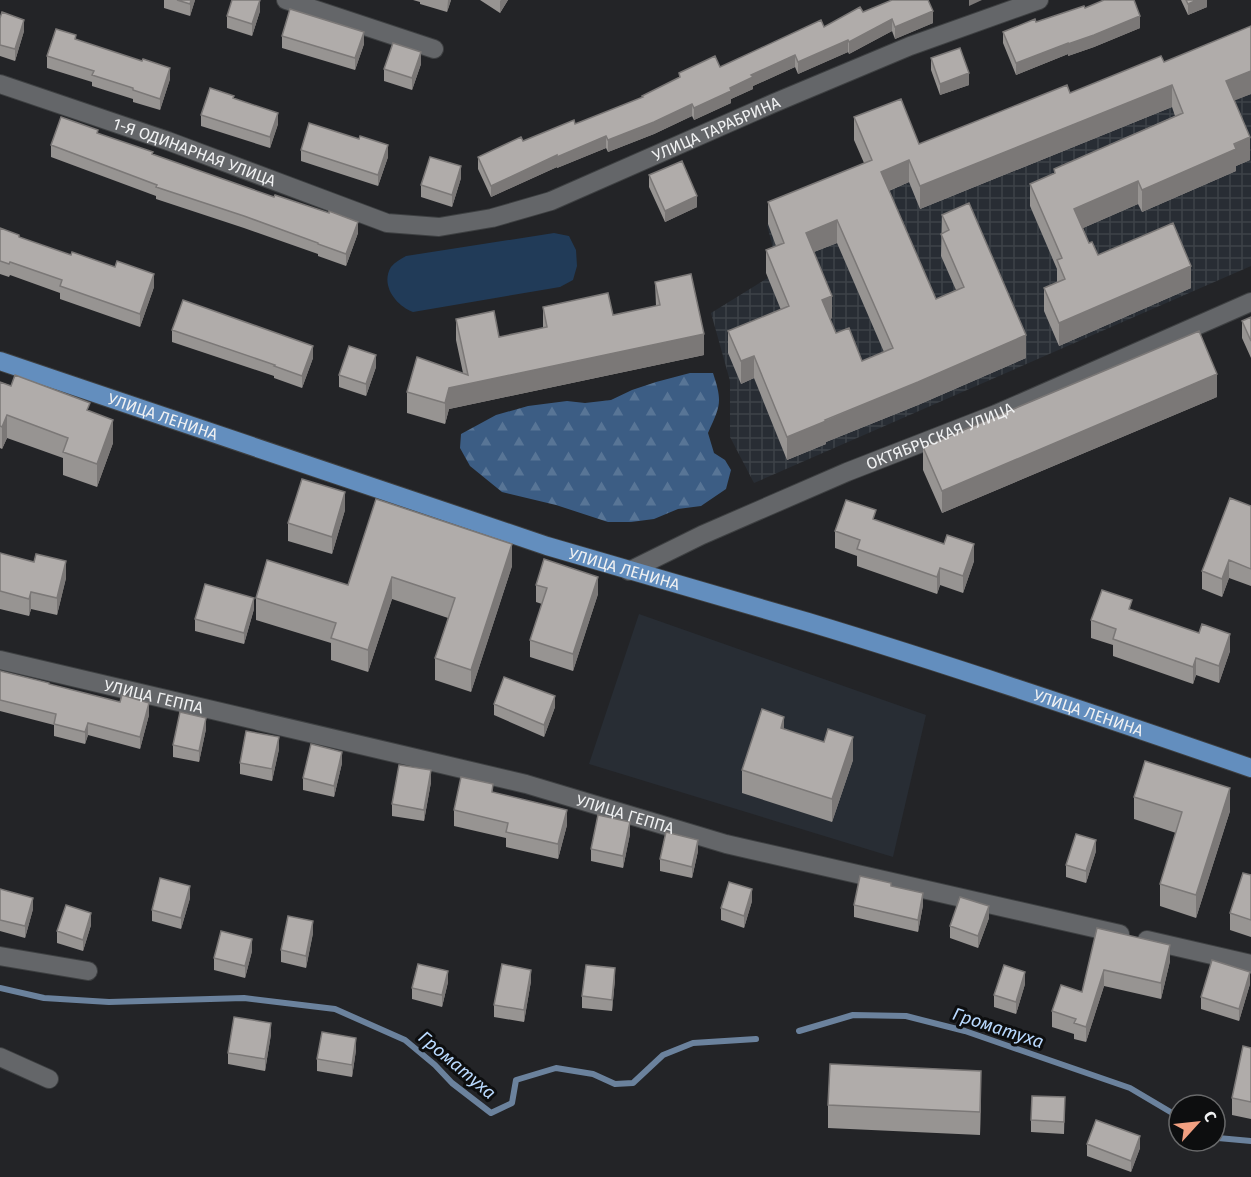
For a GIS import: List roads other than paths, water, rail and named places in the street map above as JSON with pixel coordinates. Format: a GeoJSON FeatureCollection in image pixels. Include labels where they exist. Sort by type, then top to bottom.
{"type":"FeatureCollection","features":[{"type":"Feature","properties":{"kind":"main road","name":"УЛИЦА ЛЕНИНА"},"geometry":{"type":"LineString","coordinates":[[0,361],[547,546],[831,629],[1055,701],[1251,768]]}},
{"type":"Feature","properties":{"kind":"street"},"geometry":{"type":"LineString","coordinates":[[286,0],[434,49]]}},
{"type":"Feature","properties":{"kind":"street","name":"УЛИЦА ТАРАБРИНА"},"geometry":{"type":"LineString","coordinates":[[387,223],[438,227],[492,218],[551,201],[910,45],[1039,0]]}},
{"type":"Feature","properties":{"kind":"street","name":"1-Я ОДИНАРНАЯ УЛИЦА"},"geometry":{"type":"LineString","coordinates":[[0,84],[168,141],[387,223]]}},
{"type":"Feature","properties":{"kind":"street","name":"ОКТЯБРЬСКАЯ УЛИЦА"},"geometry":{"type":"LineString","coordinates":[[629,571],[702,535],[816,485],[996,414],[1251,302]]}},
{"type":"Feature","properties":{"kind":"street","name":"УЛИЦА ГЕППА"},"geometry":{"type":"LineString","coordinates":[[0,660],[526,784],[726,844],[1251,964]]}},
{"type":"Feature","properties":{"kind":"street"},"geometry":{"type":"LineString","coordinates":[[0,956],[88,971]]}},
{"type":"Feature","properties":{"kind":"street"},"geometry":{"type":"LineString","coordinates":[[0,1057],[49,1079]]}},
{"type":"Feature","properties":{"kind":"waterway","name":"Громатуха"},"geometry":{"type":"LineString","coordinates":[[0,988],[44,998],[109,1002],[244,998],[335,1009],[405,1040],[435,1065],[452,1083],[491,1113],[512,1103],[516,1080],[556,1068],[593,1074],[615,1084],[633,1083],[663,1055],[693,1043],[756,1039]]}},
{"type":"Feature","properties":{"kind":"waterway","name":"Громатуха"},"geometry":{"type":"LineString","coordinates":[[799,1031],[853,1015],[906,1016],[965,1031],[1130,1088],[1167,1110]]}},
{"type":"Feature","properties":{"kind":"waterway","name":"Громатуха"},"geometry":{"type":"LineString","coordinates":[[1227,1139],[1251,1141]]}}]}
